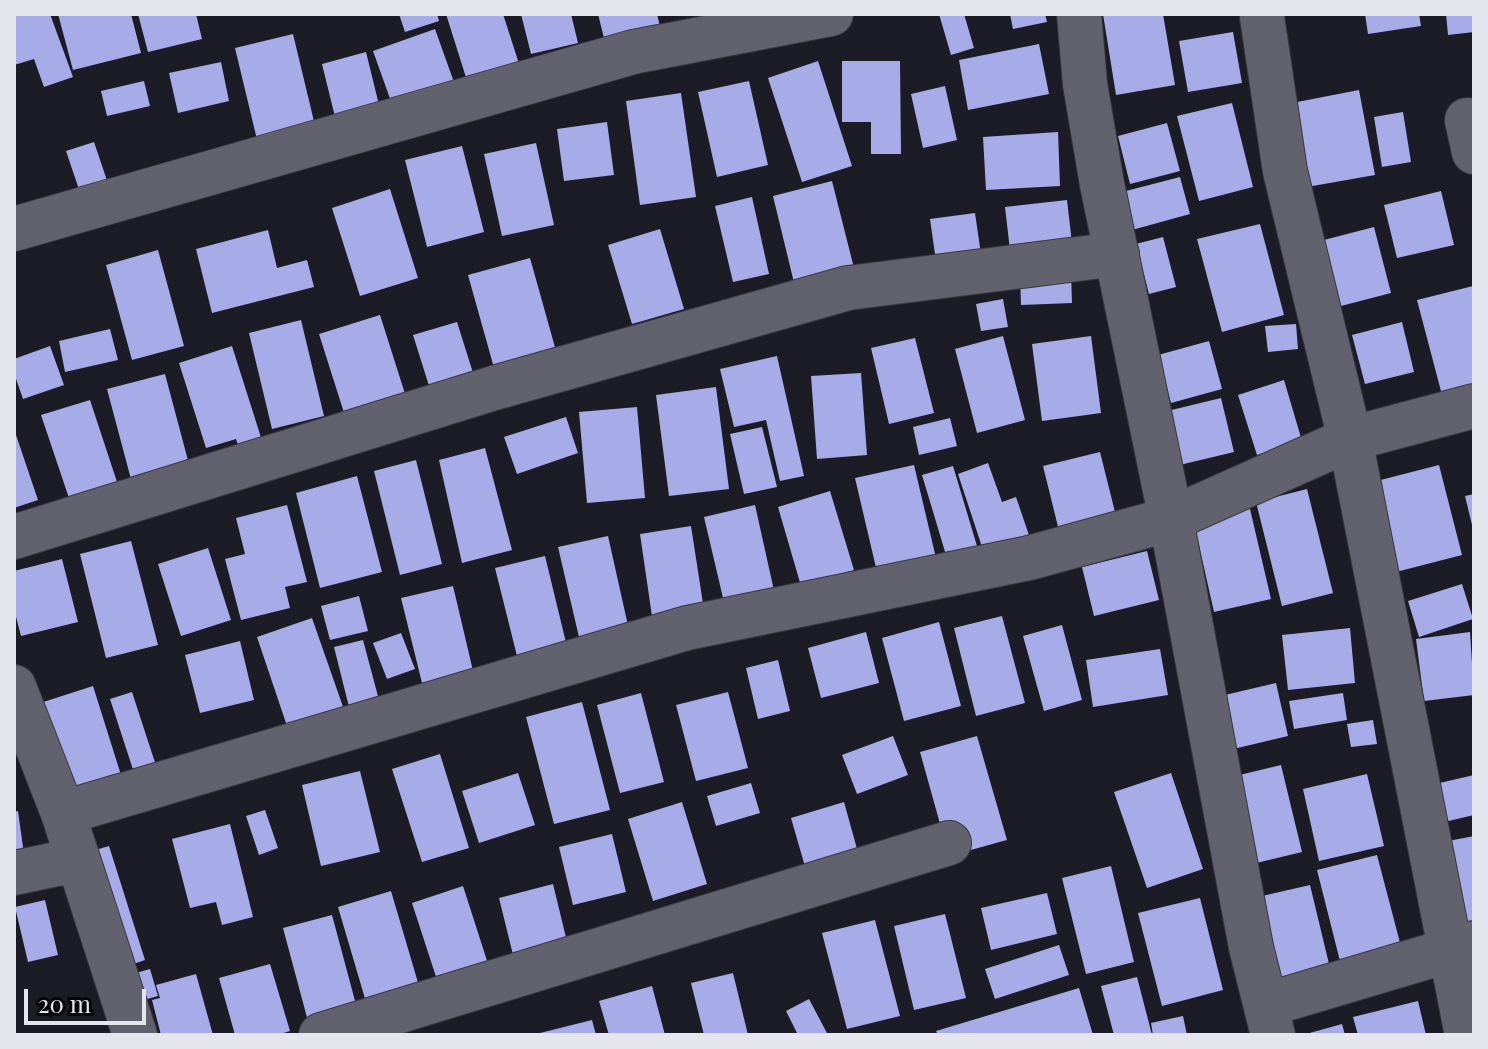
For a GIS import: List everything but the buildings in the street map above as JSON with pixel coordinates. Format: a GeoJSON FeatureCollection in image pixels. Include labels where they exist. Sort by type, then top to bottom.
{"type":"FeatureCollection","features":[{"type":"Feature","properties":{"kind":"street"},"geometry":{"type":"LineString","coordinates":[[14,229],[633,52],[831,14]]}},
{"type":"Feature","properties":{"kind":"street"},"geometry":{"type":"LineString","coordinates":[[1079,14],[1085,84],[1117,254],[1171,519],[1251,947],[1270,1020],[1462,946]]}},
{"type":"Feature","properties":{"kind":"street"},"geometry":{"type":"LineString","coordinates":[[1262,17],[1285,171],[1350,439],[1462,946],[1467,1035]]}},
{"type":"Feature","properties":{"kind":"street"},"geometry":{"type":"LineString","coordinates":[[14,537],[494,388],[848,288],[1117,254]]}},
{"type":"Feature","properties":{"kind":"street"},"geometry":{"type":"LineString","coordinates":[[63,813],[687,628],[1029,558],[1171,519],[1350,439],[1474,406]]}},
{"type":"Feature","properties":{"kind":"street"},"geometry":{"type":"LineString","coordinates":[[19,711],[63,813],[135,1035]]}},
{"type":"Feature","properties":{"kind":"street"},"geometry":{"type":"LineString","coordinates":[[321,1035],[949,843]]}},
{"type":"Feature","properties":{"kind":"street"},"geometry":{"type":"LineString","coordinates":[[14,873],[76,860]]}}]}
